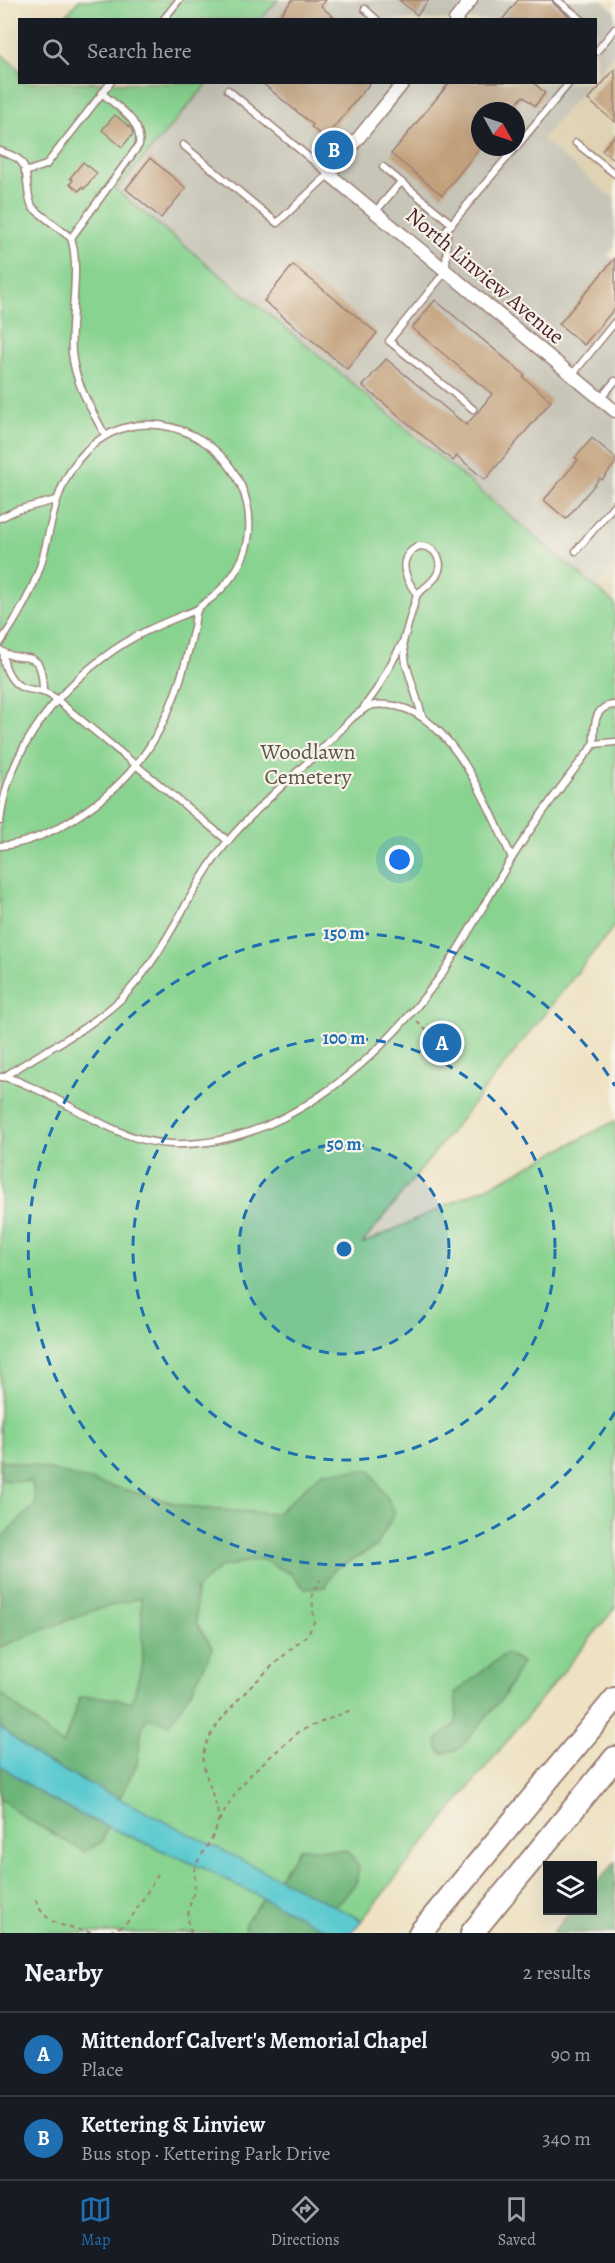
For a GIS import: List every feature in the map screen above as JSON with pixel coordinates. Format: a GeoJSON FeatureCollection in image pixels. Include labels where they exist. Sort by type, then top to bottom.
{"type":"FeatureCollection","features":[{"type":"Feature","properties":{"kind":"highway"},"geometry":{"type":"LineString","coordinates":[[421,1931],[615,1699]]}},
{"type":"Feature","properties":{"kind":"highway"},"geometry":{"type":"LineString","coordinates":[[472,1933],[615,1758]]}},
{"type":"Feature","properties":{"kind":"street"},"geometry":{"type":"LineString","coordinates":[[457,18],[471,0]]}},
{"type":"Feature","properties":{"kind":"street"},"geometry":{"type":"LineString","coordinates":[[328,174],[402,84]]}},
{"type":"Feature","properties":{"kind":"street","name":"North Linview Avenue"},"geometry":{"type":"LineString","coordinates":[[328,174],[615,411]]}},
{"type":"Feature","properties":{"kind":"lane"},"geometry":{"type":"LineString","coordinates":[[164,18],[178,0]]}},
{"type":"Feature","properties":{"kind":"lane"},"geometry":{"type":"LineString","coordinates":[[557,0],[580,18]]}},
{"type":"Feature","properties":{"kind":"lane"},"geometry":{"type":"LineString","coordinates":[[365,9],[375,18]]}},
{"type":"Feature","properties":{"kind":"lane"},"geometry":{"type":"LineString","coordinates":[[597,51],[615,29]]}},
{"type":"Feature","properties":{"kind":"lane"},"geometry":{"type":"LineString","coordinates":[[26,172],[46,165],[109,84]]}},
{"type":"Feature","properties":{"kind":"lane"},"geometry":{"type":"LineString","coordinates":[[525,136],[568,84]]}},
{"type":"Feature","properties":{"kind":"lane"},"geometry":{"type":"LineString","coordinates":[[183,145],[277,223],[328,174],[228,90]]}},
{"type":"Feature","properties":{"kind":"lane"},"geometry":{"type":"LineString","coordinates":[[71,238],[139,146],[138,127],[102,93]]}},
{"type":"Feature","properties":{"kind":"lane"},"geometry":{"type":"LineString","coordinates":[[576,142],[615,174]]}},
{"type":"Feature","properties":{"kind":"lane"},"geometry":{"type":"LineString","coordinates":[[0,151],[19,159],[26,172],[29,201],[33,208],[71,238],[74,259],[74,361],[83,393],[105,435]]}},
{"type":"Feature","properties":{"kind":"lane"},"geometry":{"type":"LineString","coordinates":[[473,409],[389,341],[446,271],[447,229],[509,156]]}},
{"type":"Feature","properties":{"kind":"lane"},"geometry":{"type":"LineString","coordinates":[[383,167],[452,224]]}},
{"type":"Feature","properties":{"kind":"lane"},"geometry":{"type":"LineString","coordinates":[[375,212],[401,182]]}},
{"type":"Feature","properties":{"kind":"lane"},"geometry":{"type":"LineString","coordinates":[[572,375],[615,322]]}},
{"type":"Feature","properties":{"kind":"lane"},"geometry":{"type":"LineString","coordinates":[[600,399],[615,381]]}},
{"type":"Feature","properties":{"kind":"lane"},"geometry":{"type":"LineString","coordinates":[[0,643],[32,588],[40,567],[56,500],[71,468],[105,435],[127,428],[149,425],[181,430],[197,436],[228,462],[246,495],[248,512],[247,544],[232,576],[221,590],[198,609],[126,642],[96,664],[57,700],[39,723],[14,767],[0,821]]}},
{"type":"Feature","properties":{"kind":"lane"},"geometry":{"type":"LineString","coordinates":[[0,518],[17,510],[56,500]]}},
{"type":"Feature","properties":{"kind":"lane"},"geometry":{"type":"LineString","coordinates":[[576,551],[615,504]]}},
{"type":"Feature","properties":{"kind":"lane"},"geometry":{"type":"LineString","coordinates":[[2,1077],[79,1032],[102,1015],[132,987],[153,960],[205,874],[228,841],[362,710],[377,689],[403,642],[417,594],[438,574],[439,558],[433,550],[426,546],[412,549],[403,564],[404,574],[417,594]]}},
{"type":"Feature","properties":{"kind":"lane"},"geometry":{"type":"LineString","coordinates":[[0,846],[26,842],[77,816],[101,798],[136,765],[158,730],[174,697],[185,666],[198,609]]}},
{"type":"Feature","properties":{"kind":"lane"},"geometry":{"type":"LineString","coordinates":[[403,642],[406,663],[422,716]]}},
{"type":"Feature","properties":{"kind":"lane"},"geometry":{"type":"LineString","coordinates":[[43,690],[43,675],[37,663],[2,651],[3,660],[16,684],[23,688],[43,690],[57,700],[228,841]]}},
{"type":"Feature","properties":{"kind":"lane"},"geometry":{"type":"LineString","coordinates":[[362,710],[377,704],[395,705],[422,716],[458,755],[480,788],[512,858]]}},
{"type":"Feature","properties":{"kind":"lane"},"geometry":{"type":"LineString","coordinates":[[2,1077],[49,1095],[117,1131],[135,1138],[172,1144],[214,1140],[256,1129],[300,1108],[364,1060],[409,1015],[445,968],[512,858],[561,786],[594,744],[597,717],[601,709],[607,705],[615,705]]}},
{"type":"Feature","properties":{"kind":"lane"},"geometry":{"type":"LineString","coordinates":[[594,744],[615,742]]}},
{"type":"Feature","properties":{"kind":"path"},"geometry":{"type":"LineString","coordinates":[[409,1015],[434,1036]]}},
{"type":"Feature","properties":{"kind":"path"},"geometry":{"type":"LineString","coordinates":[[219,1821],[206,1775],[203,1760],[204,1749],[221,1720],[239,1698],[309,1633],[314,1622],[312,1594],[320,1580]]}},
{"type":"Feature","properties":{"kind":"path"},"geometry":{"type":"LineString","coordinates":[[191,1933],[187,1917],[195,1880],[194,1869],[238,1789],[256,1769],[300,1731],[351,1710]]}},
{"type":"Feature","properties":{"kind":"path"},"geometry":{"type":"LineString","coordinates":[[101,1933],[115,1931],[131,1918],[159,1873]]}},
{"type":"Feature","properties":{"kind":"path"},"geometry":{"type":"LineString","coordinates":[[36,1900],[38,1907],[54,1923],[97,1933]]}},
{"type":"Feature","properties":{"kind":"shaded area"},"geometry":{"type":"Polygon","coordinates":[[[278,0],[601,0],[615,11],[615,52],[597,74],[597,18],[263,18],[278,0]]]}},
{"type":"Feature","properties":{"kind":"shaded area"},"geometry":{"type":"Polygon","coordinates":[[[615,52],[615,200],[542,139],[588,84],[597,84],[597,74],[615,52]]]}},
{"type":"Feature","properties":{"kind":"shaded area"},"geometry":{"type":"Polygon","coordinates":[[[207,84],[588,84],[542,139],[615,200],[615,246],[608,255],[615,261],[615,564],[596,588],[116,190],[207,84]]]}},
{"type":"Feature","properties":{"kind":"shaded area"},"geometry":{"type":"Polygon","coordinates":[[[615,564],[615,604],[596,588],[615,564]]]}},
{"type":"Feature","properties":{"kind":"green space"},"geometry":{"type":"Polygon","coordinates":[[[79,0],[278,0],[262,18],[64,18],[79,0]]]}},
{"type":"Feature","properties":{"kind":"green space","name":"Woodlawn Cemetery"},"geometry":{"type":"Polygon","coordinates":[[[0,53],[18,68],[18,84],[207,84],[116,190],[316,353],[615,604],[615,925],[362,1244],[496,1183],[615,1121],[615,1608],[351,1933],[0,1933],[0,53]]]}},
{"type":"Feature","properties":{"kind":"green space"},"geometry":{"type":"Polygon","coordinates":[[[0,1460],[36,1466],[193,1508],[276,1514],[323,1472],[370,1470],[395,1511],[377,1546],[334,1570],[325,1587],[305,1589],[290,1573],[261,1559],[221,1567],[196,1589],[196,1622],[213,1649],[194,1686],[170,1724],[147,1718],[142,1729],[137,1764],[119,1799],[40,1759],[0,1727],[0,1693],[63,1745],[80,1697],[101,1697],[132,1702],[143,1661],[141,1598],[94,1610],[0,1647],[0,1539],[36,1504],[32,1482],[0,1480],[0,1460]]]}},
{"type":"Feature","properties":{"kind":"green space"},"geometry":{"type":"Polygon","coordinates":[[[506,1653],[522,1662],[504,1696],[460,1748],[442,1754],[438,1748],[437,1739],[455,1725],[457,1716],[455,1693],[506,1653]]]}},
{"type":"Feature","properties":{"kind":"green space"},"geometry":{"type":"Polygon","coordinates":[[[0,1765],[46,1797],[107,1826],[103,1841],[84,1852],[22,1816],[0,1797],[0,1765]]]}},
{"type":"Feature","properties":{"kind":"green space"},"geometry":{"type":"Polygon","coordinates":[[[300,1848],[347,1851],[359,1867],[356,1883],[313,1933],[246,1933],[245,1923],[300,1848]]]}},
{"type":"Feature","properties":{"kind":"green space"},"geometry":{"type":"Polygon","coordinates":[[[615,1862],[615,1933],[552,1933],[568,1915],[597,1915],[597,1882],[615,1862]]]}},
{"type":"Feature","properties":{"kind":"water"},"geometry":{"type":"Polygon","coordinates":[[[0,1727],[40,1759],[362,1920],[351,1933],[332,1933],[205,1869],[92,1820],[46,1797],[0,1765],[0,1727]]]}},
{"type":"Feature","properties":{"kind":"building"},"geometry":{"type":"Polygon","coordinates":[[[292,0],[326,0],[321,6],[335,18],[278,18],[292,0]]]}},
{"type":"Feature","properties":{"kind":"building"},"geometry":{"type":"Polygon","coordinates":[[[399,0],[429,0],[417,15],[399,0]]]}},
{"type":"Feature","properties":{"kind":"building"},"geometry":{"type":"Polygon","coordinates":[[[518,0],[552,0],[571,18],[504,18],[518,0]]]}},
{"type":"Feature","properties":{"kind":"building"},"geometry":{"type":"Polygon","coordinates":[[[615,69],[615,122],[588,100],[615,69]]]}},
{"type":"Feature","properties":{"kind":"building"},"geometry":{"type":"Polygon","coordinates":[[[263,84],[369,84],[325,138],[311,127],[313,125],[263,84]]]}},
{"type":"Feature","properties":{"kind":"building"},"geometry":{"type":"Polygon","coordinates":[[[448,84],[535,84],[545,93],[535,106],[523,96],[518,102],[471,102],[471,156],[474,156],[442,195],[391,154],[448,84]]]}},
{"type":"Feature","properties":{"kind":"building"},"geometry":{"type":"Polygon","coordinates":[[[115,115],[131,128],[133,134],[122,147],[102,130],[115,115]]]}},
{"type":"Feature","properties":{"kind":"building"},"geometry":{"type":"Polygon","coordinates":[[[615,135],[615,161],[602,150],[615,135]]]}},
{"type":"Feature","properties":{"kind":"building"},"geometry":{"type":"Polygon","coordinates":[[[150,158],[186,188],[161,218],[126,189],[150,158]]]}},
{"type":"Feature","properties":{"kind":"building"},"geometry":{"type":"Polygon","coordinates":[[[83,162],[97,173],[84,189],[82,187],[79,191],[70,184],[73,180],[70,178],[83,162]]]}},
{"type":"Feature","properties":{"kind":"building"},"geometry":{"type":"Polygon","coordinates":[[[615,258],[615,308],[584,345],[559,324],[615,258]]]}},
{"type":"Feature","properties":{"kind":"building"},"geometry":{"type":"Polygon","coordinates":[[[293,265],[377,333],[347,369],[264,301],[293,265]]]}},
{"type":"Feature","properties":{"kind":"building"},"geometry":{"type":"Polygon","coordinates":[[[435,300],[525,375],[523,377],[551,401],[485,480],[457,456],[453,461],[363,386],[386,359],[466,425],[477,413],[492,394],[412,328],[435,300]]]}},
{"type":"Feature","properties":{"kind":"building"},"geometry":{"type":"Polygon","coordinates":[[[592,438],[615,457],[615,464],[602,480],[600,478],[566,519],[544,500],[578,460],[575,458],[592,438]]]}},
{"type":"Feature","properties":{"kind":"building"},"geometry":{"type":"Polygon","coordinates":[[[439,1030],[456,1044],[445,1057],[428,1043],[439,1030]]]}},
{"type":"Feature","properties":{"kind":"place","name":"Kettering & Linview"},"geometry":{"type":"Point","coordinates":[334,150]}},
{"type":"Feature","properties":{"kind":"place","name":"Mittendorf Calvert's Memorial Chapel"},"geometry":{"type":"Point","coordinates":[442,1043]}}]}
